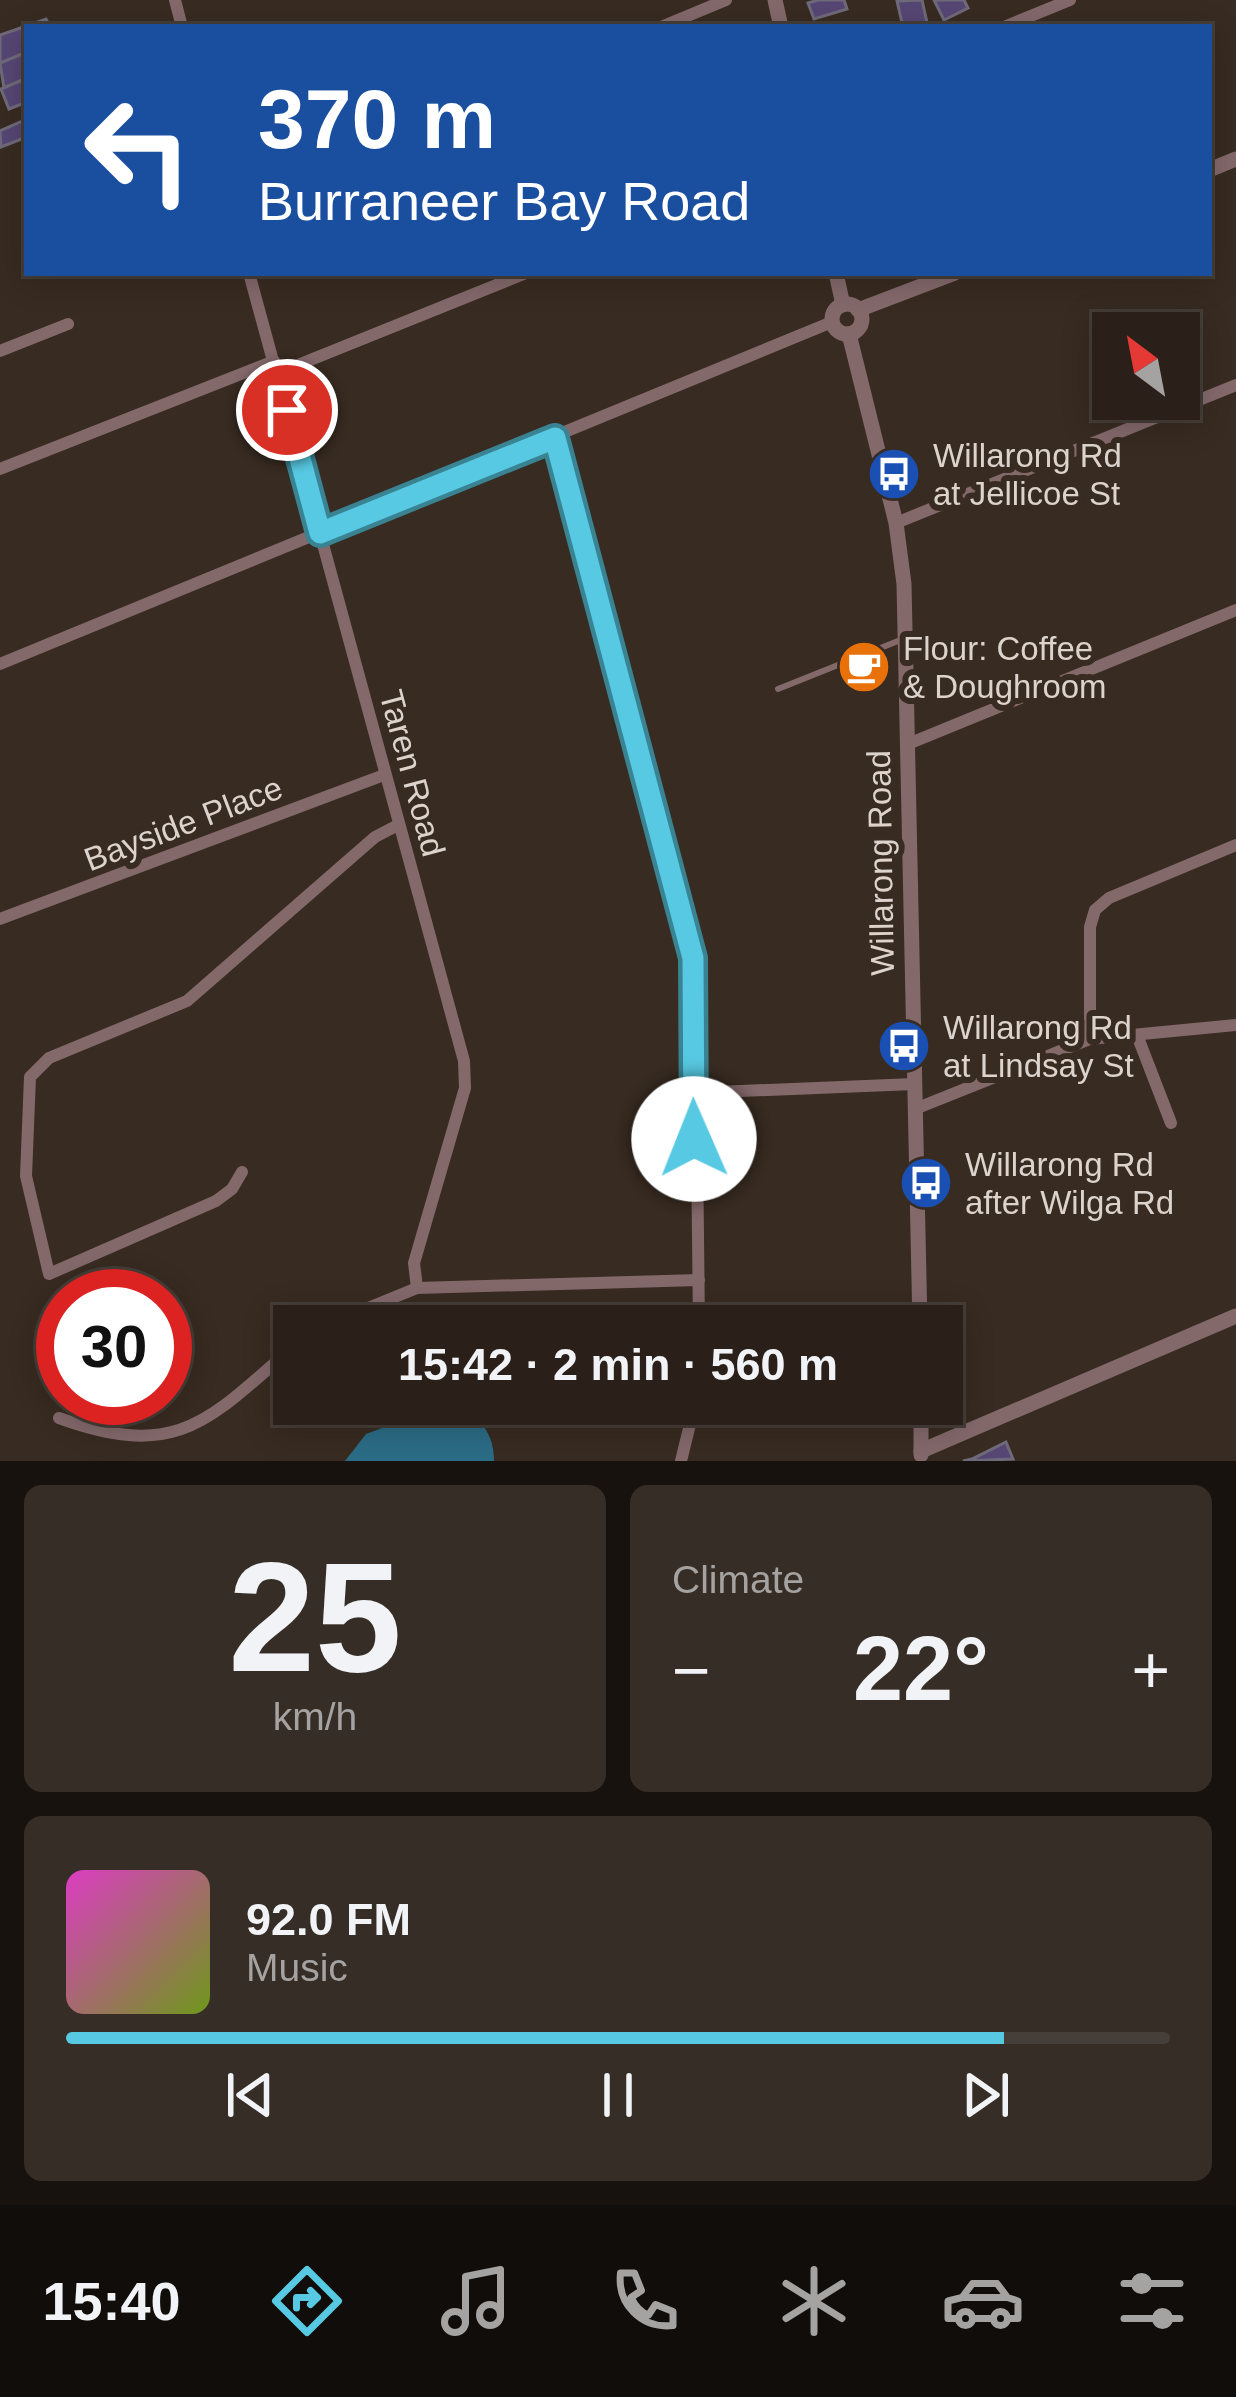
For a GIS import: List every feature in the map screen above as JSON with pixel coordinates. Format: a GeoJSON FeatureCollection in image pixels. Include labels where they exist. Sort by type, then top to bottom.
{"type":"FeatureCollection","features":[{"type":"Feature","properties":{"kind":"street"},"geometry":{"type":"LineString","coordinates":[[668,24],[726,0]]}},
{"type":"Feature","properties":{"kind":"street"},"geometry":{"type":"LineString","coordinates":[[1011,24],[1070,0]]}},
{"type":"Feature","properties":{"kind":"street","name":"Taren Road"},"geometry":{"type":"LineString","coordinates":[[250,276],[464,1060],[465,1088],[414,1263],[417,1288]]}},
{"type":"Feature","properties":{"kind":"street"},"geometry":{"type":"LineString","coordinates":[[0,470],[518,276]]}},
{"type":"Feature","properties":{"kind":"street"},"geometry":{"type":"LineString","coordinates":[[837,276],[850,308],[860,325],[849,334],[839,332],[832,322],[834,312],[850,308],[946,276]]}},
{"type":"Feature","properties":{"kind":"street"},"geometry":{"type":"LineString","coordinates":[[0,664],[832,322]]}},
{"type":"Feature","properties":{"kind":"street"},"geometry":{"type":"LineString","coordinates":[[0,351],[68,324]]}},
{"type":"Feature","properties":{"kind":"street","name":"Willarong Road"},"geometry":{"type":"LineString","coordinates":[[849,334],[896,523],[906,638],[919,1305]]}},
{"type":"Feature","properties":{"kind":"street"},"geometry":{"type":"LineString","coordinates":[[896,523],[1236,385]]}},
{"type":"Feature","properties":{"kind":"street"},"geometry":{"type":"LineString","coordinates":[[555,438],[692,952],[699,1305]]}},
{"type":"Feature","properties":{"kind":"street"},"geometry":{"type":"LineString","coordinates":[[908,744],[1236,610]]}},
{"type":"Feature","properties":{"kind":"street","name":"Bayside Place"},"geometry":{"type":"LineString","coordinates":[[0,919],[384,775]]}},
{"type":"Feature","properties":{"kind":"street"},"geometry":{"type":"LineString","coordinates":[[242,1172],[217,1201],[50,1274],[26,1176],[30,1077],[49,1058],[187,1001],[380,832],[398,825]]}},
{"type":"Feature","properties":{"kind":"street"},"geometry":{"type":"LineString","coordinates":[[1090,1039],[1090,927],[1095,910],[1109,898],[1236,844]]}},
{"type":"Feature","properties":{"kind":"street"},"geometry":{"type":"LineString","coordinates":[[914,1109],[1090,1039],[1236,1025]]}},
{"type":"Feature","properties":{"kind":"street"},"geometry":{"type":"LineString","coordinates":[[1137,1034],[1171,1123]]}},
{"type":"Feature","properties":{"kind":"street"},"geometry":{"type":"LineString","coordinates":[[693,1093],[914,1084]]}},
{"type":"Feature","properties":{"kind":"street"},"geometry":{"type":"LineString","coordinates":[[375,1305],[417,1288],[699,1280]]}},
{"type":"Feature","properties":{"kind":"street"},"geometry":{"type":"LineString","coordinates":[[921,1425],[921,1456],[1236,1316]]}},
{"type":"Feature","properties":{"kind":"street"},"geometry":{"type":"LineString","coordinates":[[81,1425],[122,1438],[164,1437],[210,1418],[273,1364]]}},
{"type":"Feature","properties":{"kind":"street"},"geometry":{"type":"LineString","coordinates":[[682,1461],[690,1425]]}},
{"type":"Feature","properties":{"kind":"lane"},"geometry":{"type":"LineString","coordinates":[[778,689],[906,638]]}},
{"type":"Feature","properties":{"kind":"water"},"geometry":{"type":"Polygon","coordinates":[[[390,1425],[482,1425],[494,1461],[345,1461],[366,1434],[390,1425]]]}},
{"type":"Feature","properties":{"kind":"building"},"geometry":{"type":"Polygon","coordinates":[[[844,0],[847,9],[814,19],[808,3],[844,0]]]}},
{"type":"Feature","properties":{"kind":"building"},"geometry":{"type":"Polygon","coordinates":[[[922,0],[927,24],[902,24],[897,1],[922,0]]]}},
{"type":"Feature","properties":{"kind":"building"},"geometry":{"type":"Polygon","coordinates":[[[934,0],[964,0],[968,8],[944,20],[934,0]]]}},
{"type":"Feature","properties":{"kind":"building"},"geometry":{"type":"Polygon","coordinates":[[[24,27],[24,53],[0,63],[0,35],[24,27]]]}},
{"type":"Feature","properties":{"kind":"building"},"geometry":{"type":"Polygon","coordinates":[[[24,53],[24,79],[4,88],[0,63],[24,53]]]}},
{"type":"Feature","properties":{"kind":"building"},"geometry":{"type":"Polygon","coordinates":[[[24,79],[24,103],[9,109],[1,89],[24,79]]]}},
{"type":"Feature","properties":{"kind":"building"},"geometry":{"type":"Polygon","coordinates":[[[24,120],[24,138],[1,147],[0,131],[24,120]]]}},
{"type":"Feature","properties":{"kind":"building","name":"Flour: Coffee & Doughroom"},"geometry":{"type":"Polygon","coordinates":[[[877,653],[883,668],[851,682],[845,666],[877,653]]]}},
{"type":"Feature","properties":{"kind":"building"},"geometry":{"type":"Polygon","coordinates":[[[1006,1442],[1013,1459],[963,1461],[972,1459],[1006,1442]]]}},
{"type":"Feature","properties":{"kind":"place","name":"Willarong Rd at Jellicoe St"},"geometry":{"type":"Point","coordinates":[894,474]}},
{"type":"Feature","properties":{"kind":"place","name":"Flour: Coffee & Doughroom"},"geometry":{"type":"Point","coordinates":[864,667]}},
{"type":"Feature","properties":{"kind":"place","name":"Willarong Rd at Lindsay St"},"geometry":{"type":"Point","coordinates":[904,1046]}},
{"type":"Feature","properties":{"kind":"place","name":"Willarong Rd after Wilga Rd"},"geometry":{"type":"Point","coordinates":[926,1183]}},
{"type":"Feature","properties":{"kind":"route"},"geometry":{"type":"LineString","coordinates":[[287,410],[320,533],[555,438],[693,958],[694,1139]]}}]}
